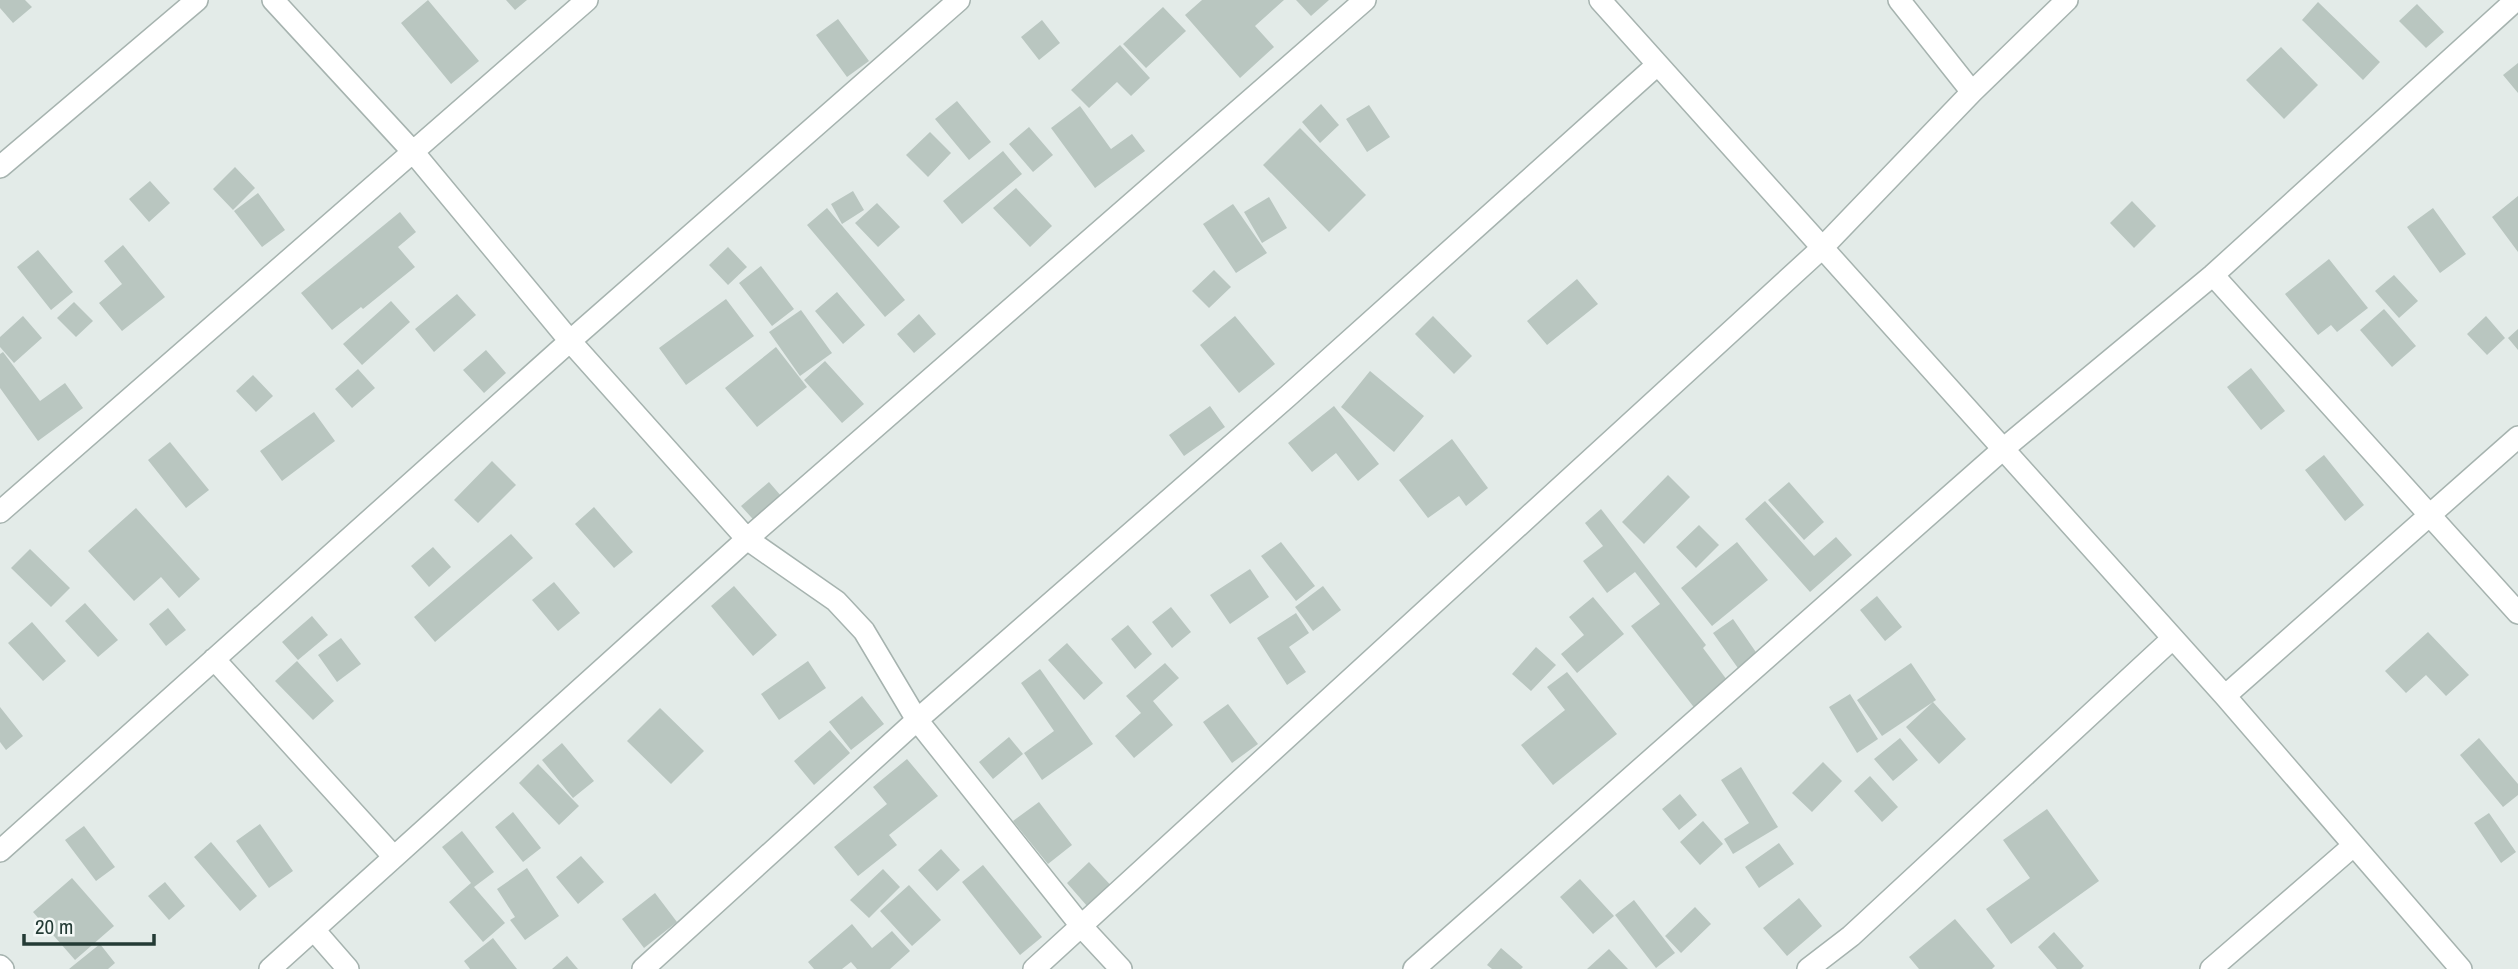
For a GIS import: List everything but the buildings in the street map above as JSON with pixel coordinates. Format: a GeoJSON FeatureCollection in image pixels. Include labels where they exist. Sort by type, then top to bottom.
{"type":"FeatureCollection","features":[{"type":"Feature","properties":{"kind":"street"},"geometry":{"type":"LineString","coordinates":[[0,167],[197,0]]}},
{"type":"Feature","properties":{"kind":"street"},"geometry":{"type":"LineString","coordinates":[[273,0],[414,153],[570,341],[747,539],[836,601],[864,632],[916,720],[1082,926],[1121,969]]}},
{"type":"Feature","properties":{"kind":"street"},"geometry":{"type":"LineString","coordinates":[[0,512],[587,0]]}},
{"type":"Feature","properties":{"kind":"street"},"geometry":{"type":"LineString","coordinates":[[0,851],[570,341],[960,0]]}},
{"type":"Feature","properties":{"kind":"street"},"geometry":{"type":"LineString","coordinates":[[270,969],[747,539],[1364,0]]}},
{"type":"Feature","properties":{"kind":"street"},"geometry":{"type":"LineString","coordinates":[[1600,0],[2225,696],[2461,969]]}},
{"type":"Feature","properties":{"kind":"street"},"geometry":{"type":"LineString","coordinates":[[1899,0],[1972,92]]}},
{"type":"Feature","properties":{"kind":"street"},"geometry":{"type":"LineString","coordinates":[[1034,969],[1822,248],[1972,92],[2067,0]]}},
{"type":"Feature","properties":{"kind":"street"},"geometry":{"type":"LineString","coordinates":[[1414,969],[2002,450],[2213,275],[2516,0]]}},
{"type":"Feature","properties":{"kind":"street"},"geometry":{"type":"LineString","coordinates":[[643,969],[916,720],[1288,396],[1657,65]]}},
{"type":"Feature","properties":{"kind":"street"},"geometry":{"type":"LineString","coordinates":[[2213,275],[2518,613]]}},
{"type":"Feature","properties":{"kind":"street"},"geometry":{"type":"LineString","coordinates":[[2225,696],[2518,436]]}},
{"type":"Feature","properties":{"kind":"street"},"geometry":{"type":"LineString","coordinates":[[1808,969],[1851,936],[2172,639]]}},
{"type":"Feature","properties":{"kind":"street"},"geometry":{"type":"LineString","coordinates":[[214,659],[394,857]]}},
{"type":"Feature","properties":{"kind":"street"},"geometry":{"type":"LineString","coordinates":[[2211,969],[2353,846]]}},
{"type":"Feature","properties":{"kind":"street"},"geometry":{"type":"LineString","coordinates":[[314,930],[348,969]]}}]}
